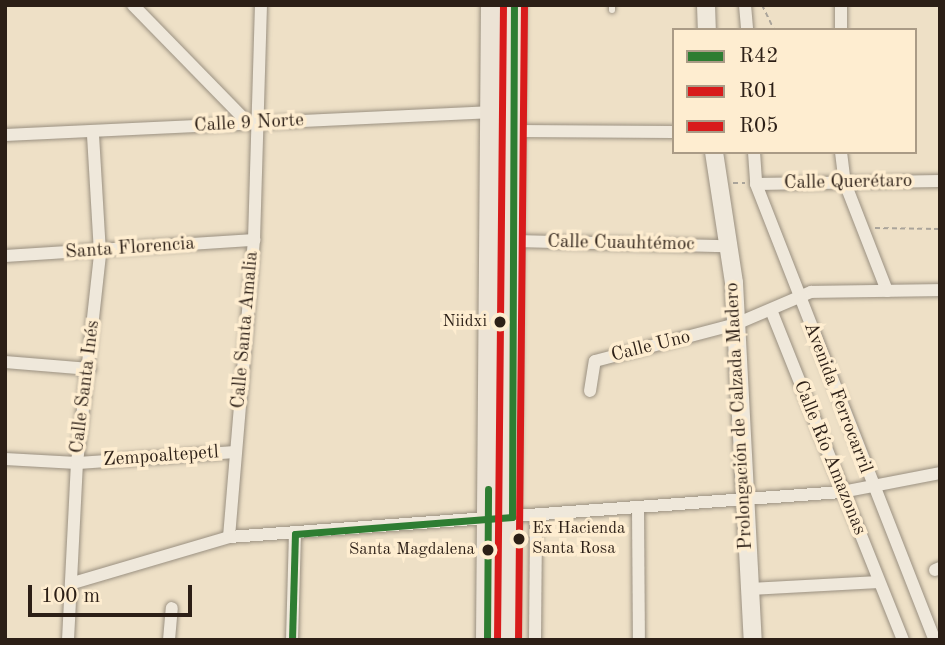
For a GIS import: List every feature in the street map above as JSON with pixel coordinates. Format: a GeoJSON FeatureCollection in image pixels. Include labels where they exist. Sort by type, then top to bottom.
{"type":"FeatureCollection","features":[{"type":"Feature","properties":{"kind":"highway"},"geometry":{"type":"LineString","coordinates":[[487,640],[492,5]]}},
{"type":"Feature","properties":{"kind":"highway"},"geometry":{"type":"LineString","coordinates":[[507,640],[512,517],[515,241],[513,5]]}},
{"type":"Feature","properties":{"kind":"street"},"geometry":{"type":"LineString","coordinates":[[134,5],[253,123]]}},
{"type":"Feature","properties":{"kind":"street","name":"Calle Santa Amalia"},"geometry":{"type":"LineString","coordinates":[[229,537],[233,452],[254,240],[253,123],[261,5]]}},
{"type":"Feature","properties":{"kind":"street"},"geometry":{"type":"LineString","coordinates":[[706,5],[707,28]]}},
{"type":"Feature","properties":{"kind":"street"},"geometry":{"type":"LineString","coordinates":[[745,5],[747,28]]}},
{"type":"Feature","properties":{"kind":"street"},"geometry":{"type":"LineString","coordinates":[[841,5],[841,28]]}},
{"type":"Feature","properties":{"kind":"street","name":"Calle 9 Norte"},"geometry":{"type":"LineString","coordinates":[[5,135],[93,134],[253,123],[493,112]]}},
{"type":"Feature","properties":{"kind":"street"},"geometry":{"type":"LineString","coordinates":[[516,131],[672,132]]}},
{"type":"Feature","properties":{"kind":"street","name":"Calle Santa Inés"},"geometry":{"type":"LineString","coordinates":[[68,640],[77,463],[90,369],[100,253],[93,134]]}},
{"type":"Feature","properties":{"kind":"street","name":"Prolongación de Calzada Madero"},"geometry":{"type":"LineString","coordinates":[[714,154],[736,324],[753,640]]}},
{"type":"Feature","properties":{"kind":"street","name":"Avenida Ferrocarril"},"geometry":{"type":"LineString","coordinates":[[754,154],[756,184],[871,487],[935,640]]}},
{"type":"Feature","properties":{"kind":"street"},"geometry":{"type":"LineString","coordinates":[[841,154],[843,177],[887,291]]}},
{"type":"Feature","properties":{"kind":"street","name":"Calle Querétaro"},"geometry":{"type":"LineString","coordinates":[[756,184],[843,177],[940,181]]}},
{"type":"Feature","properties":{"kind":"street","name":"Santa Florencia"},"geometry":{"type":"LineString","coordinates":[[5,256],[100,253],[254,240]]}},
{"type":"Feature","properties":{"kind":"street","name":"Calle Cuauhtémoc"},"geometry":{"type":"LineString","coordinates":[[515,241],[726,246]]}},
{"type":"Feature","properties":{"kind":"street"},"geometry":{"type":"LineString","coordinates":[[736,324],[799,297],[940,290]]}},
{"type":"Feature","properties":{"kind":"street","name":"Calle Río Amazonas"},"geometry":{"type":"LineString","coordinates":[[771,310],[903,640]]}},
{"type":"Feature","properties":{"kind":"street","name":"Calle Uno"},"geometry":{"type":"LineString","coordinates":[[590,391],[595,361],[736,324]]}},
{"type":"Feature","properties":{"kind":"street"},"geometry":{"type":"LineString","coordinates":[[5,362],[90,369]]}},
{"type":"Feature","properties":{"kind":"street","name":"Zempoaltepetl"},"geometry":{"type":"LineString","coordinates":[[5,458],[77,463],[233,452]]}},
{"type":"Feature","properties":{"kind":"street"},"geometry":{"type":"LineString","coordinates":[[73,583],[229,537],[842,492],[940,473]]}},
{"type":"Feature","properties":{"kind":"street"},"geometry":{"type":"LineString","coordinates":[[638,507],[639,640]]}},
{"type":"Feature","properties":{"kind":"street"},"geometry":{"type":"LineString","coordinates":[[535,640],[536,515]]}},
{"type":"Feature","properties":{"kind":"street"},"geometry":{"type":"LineString","coordinates":[[292,640],[295,534]]}},
{"type":"Feature","properties":{"kind":"street"},"geometry":{"type":"LineString","coordinates":[[750,589],[879,582]]}},
{"type":"Feature","properties":{"kind":"street"},"geometry":{"type":"LineString","coordinates":[[169,640],[173,608]]}},
{"type":"Feature","properties":{"kind":"path"},"geometry":{"type":"LineString","coordinates":[[762,5],[773,28]]}},
{"type":"Feature","properties":{"kind":"path"},"geometry":{"type":"LineString","coordinates":[[718,182],[756,184]]}},
{"type":"Feature","properties":{"kind":"path"},"geometry":{"type":"LineString","coordinates":[[864,228],[940,229]]}},
{"type":"Feature","properties":{"kind":"transit line","name":"R05"},"geometry":{"type":"LineString","coordinates":[[497,640],[503,5]]}},
{"type":"Feature","properties":{"kind":"transit line","name":"R42"},"geometry":{"type":"LineString","coordinates":[[292,640],[295,534],[512,517],[514,5]]}},
{"type":"Feature","properties":{"kind":"transit line","name":"R01"},"geometry":{"type":"LineString","coordinates":[[518,640],[524,5]]}},
{"type":"Feature","properties":{"kind":"transit line","name":"R42"},"geometry":{"type":"LineString","coordinates":[[487,640],[488,489]]}},
{"type":"Feature","properties":{"kind":"place","name":"Niidxi"},"geometry":{"type":"Point","coordinates":[500,322]}},
{"type":"Feature","properties":{"kind":"place","name":"Ex Hacienda Santa Rosa"},"geometry":{"type":"Point","coordinates":[519,539]}},
{"type":"Feature","properties":{"kind":"place","name":"Santa Magdalena"},"geometry":{"type":"Point","coordinates":[488,550]}}]}
